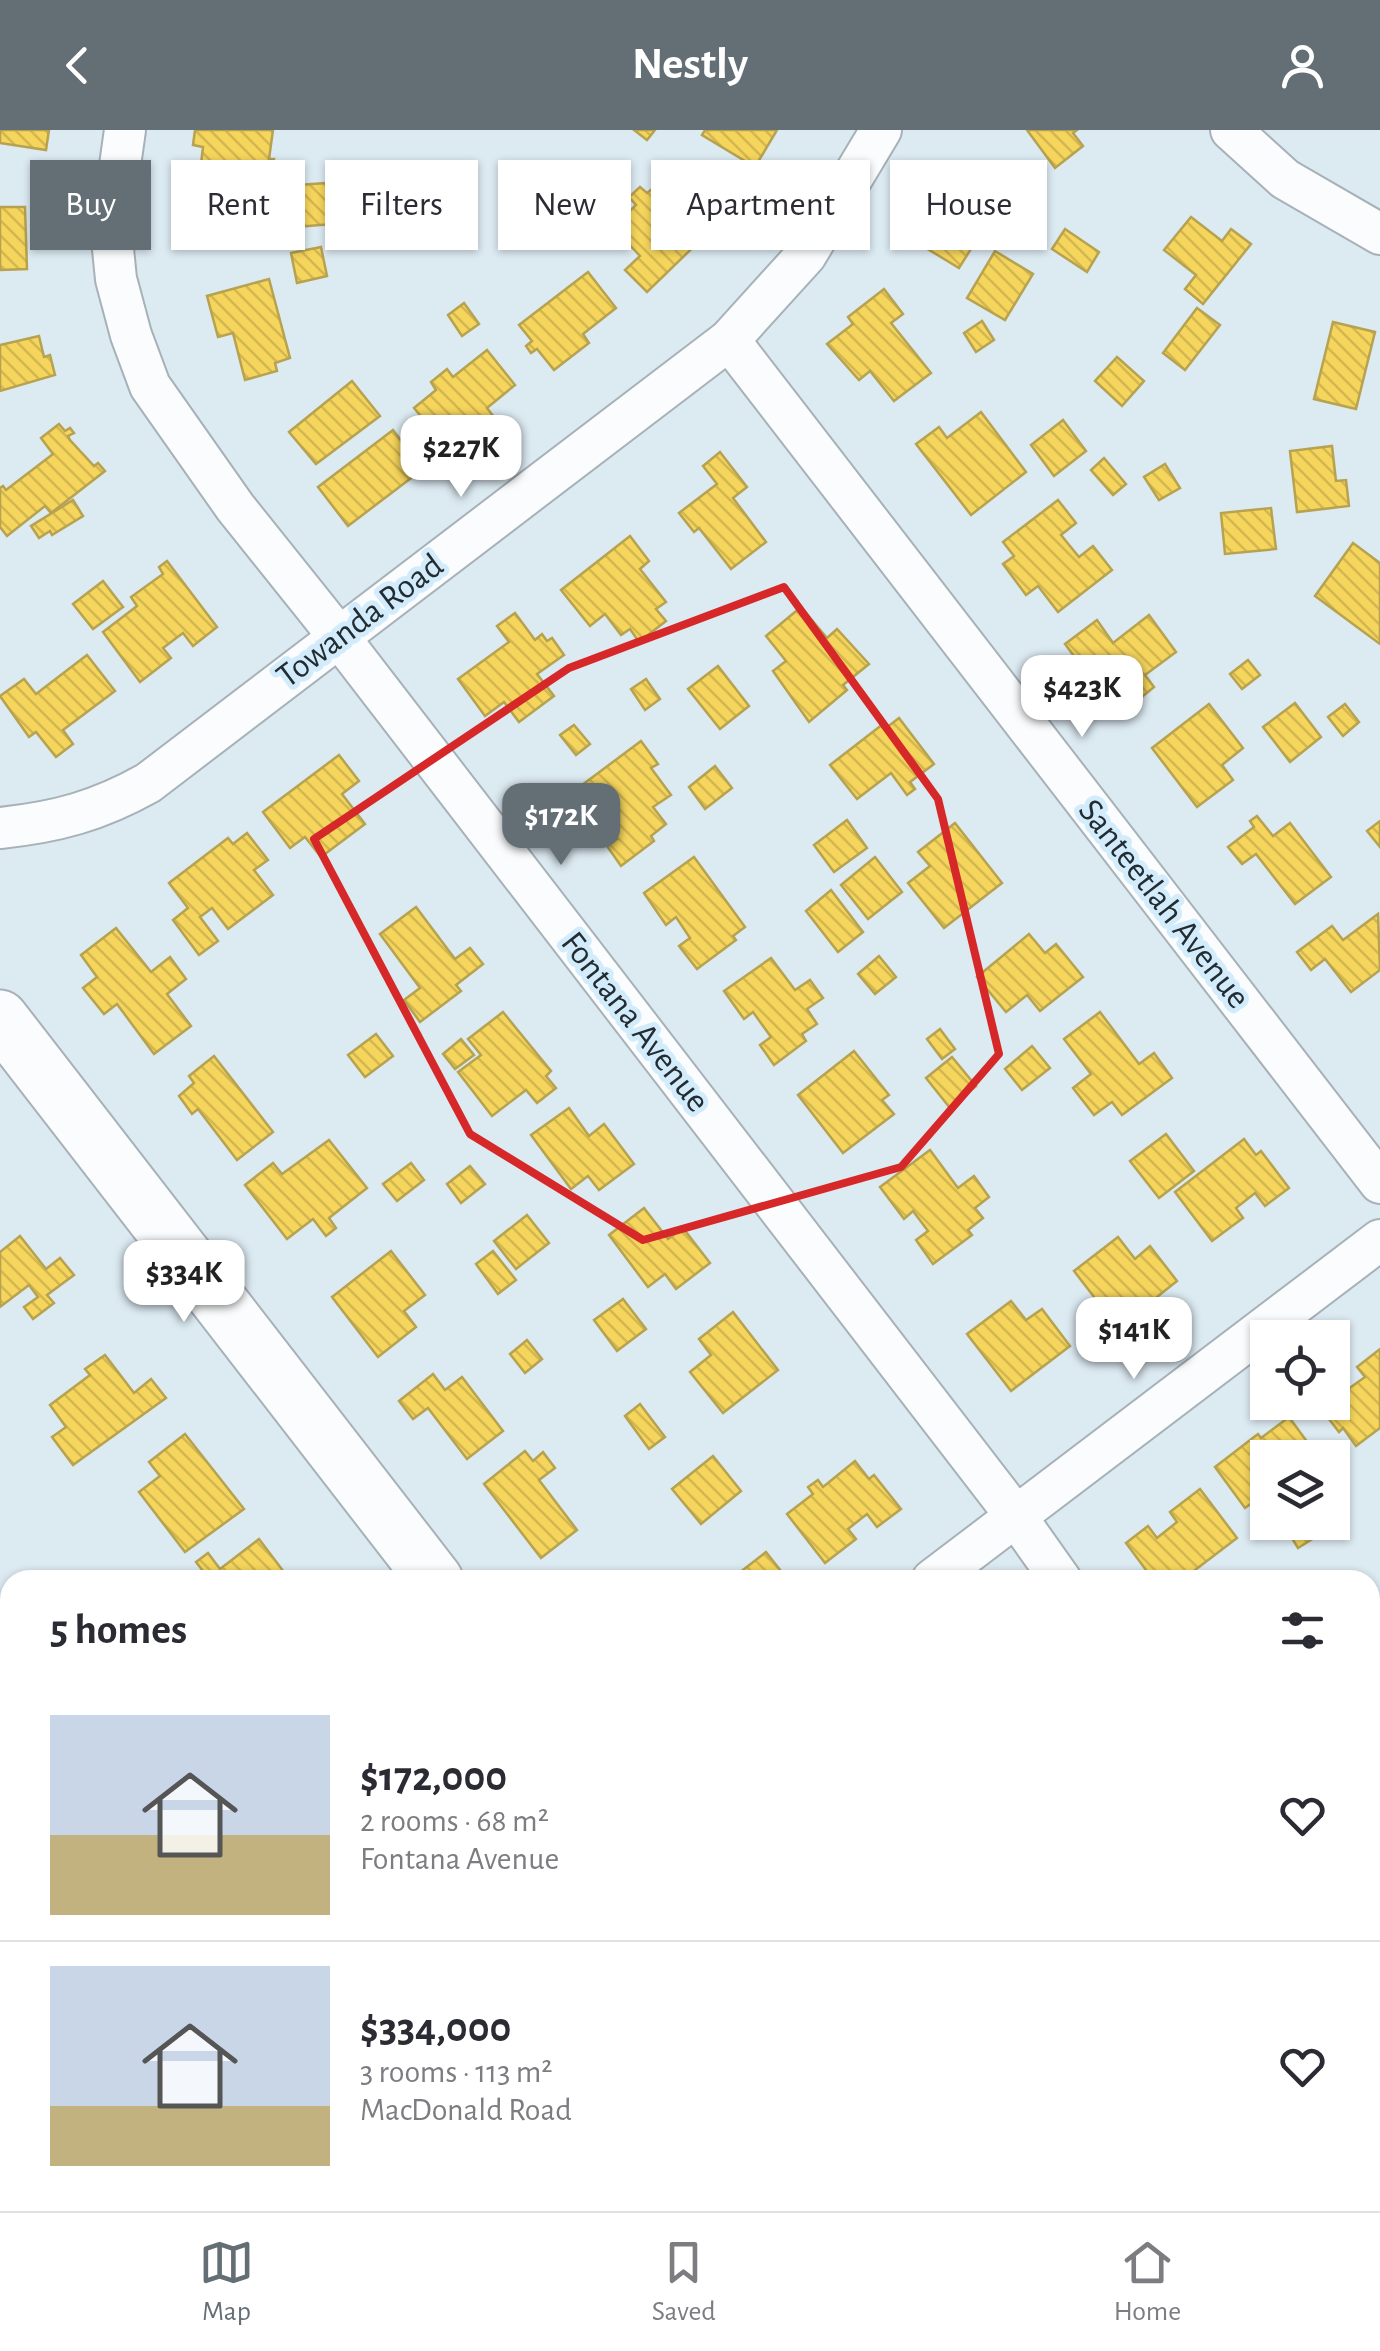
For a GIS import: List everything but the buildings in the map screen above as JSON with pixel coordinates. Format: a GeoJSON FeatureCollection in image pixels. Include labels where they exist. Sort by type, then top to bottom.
{"type":"FeatureCollection","features":[{"type":"Feature","properties":{"kind":"street","name":"Fontana Avenue"},"geometry":{"type":"LineString","coordinates":[[125,130],[112,229],[116,279],[150,386],[235,506],[1054,1570]]}},
{"type":"Feature","properties":{"kind":"street","name":"Towanda Road"},"geometry":{"type":"LineString","coordinates":[[0,828],[73,816],[108,805],[148,783],[729,340],[806,255],[880,130]]}},
{"type":"Feature","properties":{"kind":"street"},"geometry":{"type":"LineString","coordinates":[[1232,130],[1285,180],[1380,234]]}},
{"type":"Feature","properties":{"kind":"street","name":"Santeetlah Avenue"},"geometry":{"type":"LineString","coordinates":[[729,340],[1380,1183]]}},
{"type":"Feature","properties":{"kind":"street"},"geometry":{"type":"LineString","coordinates":[[0,1018],[427,1570]]}},
{"type":"Feature","properties":{"kind":"street"},"geometry":{"type":"LineString","coordinates":[[945,1570],[1380,1240]]}},
{"type":"Feature","properties":{"kind":"highlighted area"},"geometry":{"type":"Polygon","coordinates":[[[784,587],[938,799],[999,1054],[901,1167],[643,1240],[470,1134],[314,839],[569,668],[784,587]]]}}]}
